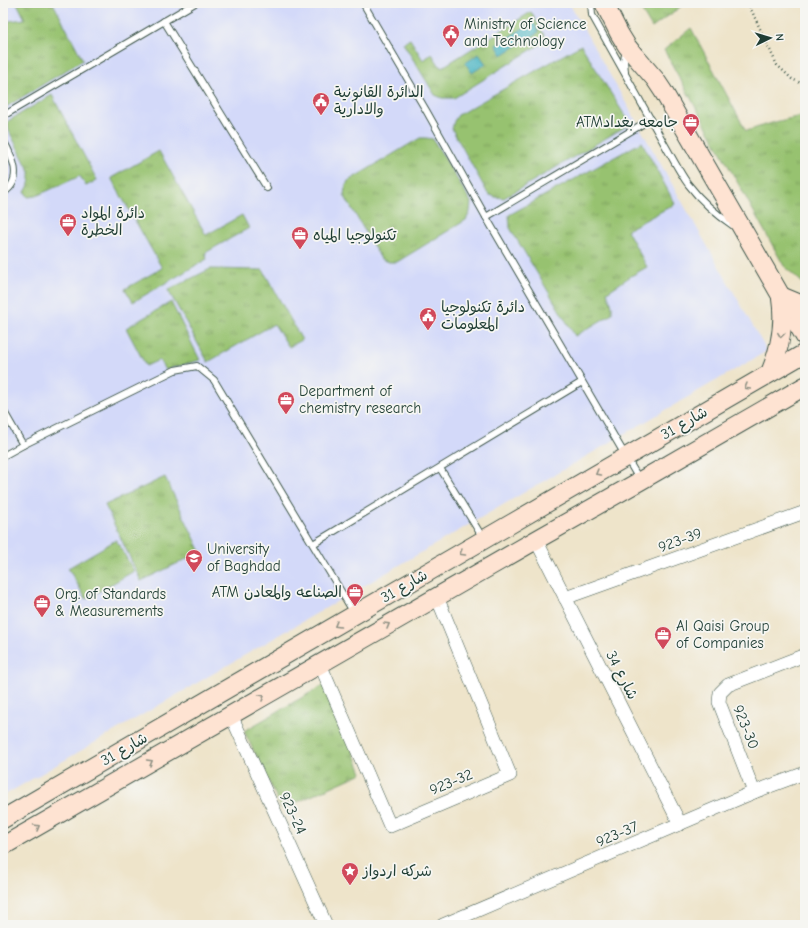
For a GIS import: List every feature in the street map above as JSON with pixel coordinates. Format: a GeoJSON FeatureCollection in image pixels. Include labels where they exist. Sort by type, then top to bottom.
{"type":"FeatureCollection","features":[{"type":"Feature","properties":{"kind":"street"},"geometry":{"type":"LineString","coordinates":[[594,3],[631,51],[655,78],[805,337]]}},
{"type":"Feature","properties":{"kind":"street"},"geometry":{"type":"LineString","coordinates":[[780,296],[805,306]]}},
{"type":"Feature","properties":{"kind":"street"},"geometry":{"type":"LineString","coordinates":[[770,373],[782,336],[782,309],[780,296]]}},
{"type":"Feature","properties":{"kind":"street","name":"شارع 31"},"geometry":{"type":"LineString","coordinates":[[3,819],[805,353]]}},
{"type":"Feature","properties":{"kind":"street","name":"شارع 31"},"geometry":{"type":"LineString","coordinates":[[3,846],[805,386]]}},
{"type":"Feature","properties":{"kind":"street","name":"923-39"},"geometry":{"type":"LineString","coordinates":[[565,598],[805,512]]}},
{"type":"Feature","properties":{"kind":"street","name":"شارع 34"},"geometry":{"type":"LineString","coordinates":[[536,540],[680,824]]}},
{"type":"Feature","properties":{"kind":"street","name":"923-32"},"geometry":{"type":"LineString","coordinates":[[320,664],[390,826],[510,775],[437,597]]}},
{"type":"Feature","properties":{"kind":"street","name":"923-30"},"geometry":{"type":"LineString","coordinates":[[754,792],[719,702],[720,694],[728,684],[805,655]]}},
{"type":"Feature","properties":{"kind":"street","name":"923-24"},"geometry":{"type":"LineString","coordinates":[[231,715],[326,925]]}},
{"type":"Feature","properties":{"kind":"street","name":"923-37"},"geometry":{"type":"LineString","coordinates":[[443,925],[754,792],[805,773]]}},
{"type":"Feature","properties":{"kind":"lane"},"geometry":{"type":"LineString","coordinates":[[3,116],[195,3]]}},
{"type":"Feature","properties":{"kind":"lane"},"geometry":{"type":"LineString","coordinates":[[363,3],[640,481]]}},
{"type":"Feature","properties":{"kind":"lane"},"geometry":{"type":"LineString","coordinates":[[594,3],[592,15],[688,184],[704,202],[723,219],[744,232]]}},
{"type":"Feature","properties":{"kind":"lane"},"geometry":{"type":"LineString","coordinates":[[164,21],[267,188]]}},
{"type":"Feature","properties":{"kind":"lane"},"geometry":{"type":"LineString","coordinates":[[628,80],[624,60],[631,51]]}},
{"type":"Feature","properties":{"kind":"lane"},"geometry":{"type":"LineString","coordinates":[[486,217],[651,119]]}},
{"type":"Feature","properties":{"kind":"lane"},"geometry":{"type":"LineString","coordinates":[[3,140],[15,168],[15,179],[10,189],[3,194]]}},
{"type":"Feature","properties":{"kind":"lane"},"geometry":{"type":"LineString","coordinates":[[3,456],[175,370],[197,366],[214,380],[355,615]]}},
{"type":"Feature","properties":{"kind":"lane"},"geometry":{"type":"LineString","coordinates":[[313,544],[582,382]]}},
{"type":"Feature","properties":{"kind":"lane"},"geometry":{"type":"LineString","coordinates":[[3,410],[23,445]]}},
{"type":"Feature","properties":{"kind":"lane"},"geometry":{"type":"LineString","coordinates":[[440,468],[484,540]]}},
{"type":"Feature","properties":{"kind":"path"},"geometry":{"type":"LineString","coordinates":[[748,3],[777,65],[792,79],[805,84]]}},
{"type":"Feature","properties":{"kind":"shaded area","name":"University of Baghdad"},"geometry":{"type":"Polygon","coordinates":[[[3,3],[569,3],[767,351],[3,796],[3,3]]]}},
{"type":"Feature","properties":{"kind":"green space"},"geometry":{"type":"Polygon","coordinates":[[[17,3],[53,3],[83,60],[6,107],[3,99],[3,24],[9,21],[25,19],[17,3]]]}},
{"type":"Feature","properties":{"kind":"green space"},"geometry":{"type":"Polygon","coordinates":[[[637,3],[682,3],[683,5],[652,28],[637,3]]]}},
{"type":"Feature","properties":{"kind":"green space"},"geometry":{"type":"Polygon","coordinates":[[[531,12],[547,40],[454,98],[442,98],[435,95],[403,43],[410,39],[423,60],[432,54],[441,68],[531,12]]]}},
{"type":"Feature","properties":{"kind":"green space"},"geometry":{"type":"Polygon","coordinates":[[[691,28],[746,131],[805,115],[805,285],[784,266],[664,50],[691,28]]]}},
{"type":"Feature","properties":{"kind":"green space"},"geometry":{"type":"Polygon","coordinates":[[[581,45],[630,124],[504,198],[495,197],[488,194],[452,129],[454,121],[458,115],[581,45]]]}},
{"type":"Feature","properties":{"kind":"green space"},"geometry":{"type":"Polygon","coordinates":[[[52,95],[97,180],[86,186],[80,176],[36,196],[28,197],[25,192],[30,180],[30,172],[9,131],[8,121],[52,95]]]}},
{"type":"Feature","properties":{"kind":"green space"},"geometry":{"type":"Polygon","coordinates":[[[420,138],[433,139],[471,202],[470,212],[466,220],[397,262],[389,262],[381,259],[344,195],[345,188],[348,181],[420,138]]]}},
{"type":"Feature","properties":{"kind":"green space"},"geometry":{"type":"Polygon","coordinates":[[[642,142],[675,204],[627,230],[647,267],[607,292],[612,306],[612,314],[575,336],[510,228],[509,215],[642,142]]]}},
{"type":"Feature","properties":{"kind":"green space"},"geometry":{"type":"Polygon","coordinates":[[[159,151],[206,235],[242,215],[249,228],[205,253],[207,259],[133,302],[125,289],[162,268],[111,178],[159,151]]]}},
{"type":"Feature","properties":{"kind":"green space"},"geometry":{"type":"Polygon","coordinates":[[[210,269],[263,270],[302,340],[289,347],[274,324],[208,362],[168,290],[210,269]]]}},
{"type":"Feature","properties":{"kind":"green space"},"geometry":{"type":"Polygon","coordinates":[[[171,302],[200,360],[165,370],[159,360],[146,366],[126,328],[171,302]]]}},
{"type":"Feature","properties":{"kind":"green space"},"geometry":{"type":"Polygon","coordinates":[[[165,477],[201,552],[141,581],[105,505],[165,477]]]}},
{"type":"Feature","properties":{"kind":"green space"},"geometry":{"type":"Polygon","coordinates":[[[116,540],[134,571],[86,599],[68,568],[116,540]]]}},
{"type":"Feature","properties":{"kind":"green space"},"geometry":{"type":"Polygon","coordinates":[[[327,683],[362,773],[282,809],[244,731],[327,683]]]}},
{"type":"Feature","properties":{"kind":"water"},"geometry":{"type":"Polygon","coordinates":[[[533,22],[539,32],[502,55],[496,45],[533,22]]]}},
{"type":"Feature","properties":{"kind":"water"},"geometry":{"type":"Polygon","coordinates":[[[479,54],[486,64],[472,73],[465,63],[479,54]]]}},
{"type":"Feature","properties":{"kind":"place","name":"Ministry of Science and Technology"},"geometry":{"type":"Point","coordinates":[451,48]}},
{"type":"Feature","properties":{"kind":"place","name":"الدائرة القانونية والادارية"},"geometry":{"type":"Point","coordinates":[321,116]}},
{"type":"Feature","properties":{"kind":"place","name":"ATMجامعه بغداد"},"geometry":{"type":"Point","coordinates":[691,137]}},
{"type":"Feature","properties":{"kind":"place","name":"دائرة المواد الخطرة"},"geometry":{"type":"Point","coordinates":[68,237]}},
{"type":"Feature","properties":{"kind":"place","name":"تكنولوجيا المياه"},"geometry":{"type":"Point","coordinates":[300,250]}},
{"type":"Feature","properties":{"kind":"place","name":"دائرة تكنولوجيا المعلومات"},"geometry":{"type":"Point","coordinates":[428,331]}},
{"type":"Feature","properties":{"kind":"place","name":"Department of chemistry research"},"geometry":{"type":"Point","coordinates":[286,415]}},
{"type":"Feature","properties":{"kind":"place","name":"University of Baghdad"},"geometry":{"type":"Point","coordinates":[194,573]}},
{"type":"Feature","properties":{"kind":"place","name":"ATM الصناعه والمعادن"},"geometry":{"type":"Point","coordinates":[355,607]}},
{"type":"Feature","properties":{"kind":"place","name":"Org. of Standards & Measurements"},"geometry":{"type":"Point","coordinates":[42,618]}},
{"type":"Feature","properties":{"kind":"place","name":"Al Qaisi Group of Companies"},"geometry":{"type":"Point","coordinates":[663,650]}},
{"type":"Feature","properties":{"kind":"place","name":"شركه اردواز"},"geometry":{"type":"Point","coordinates":[350,886]}}]}
